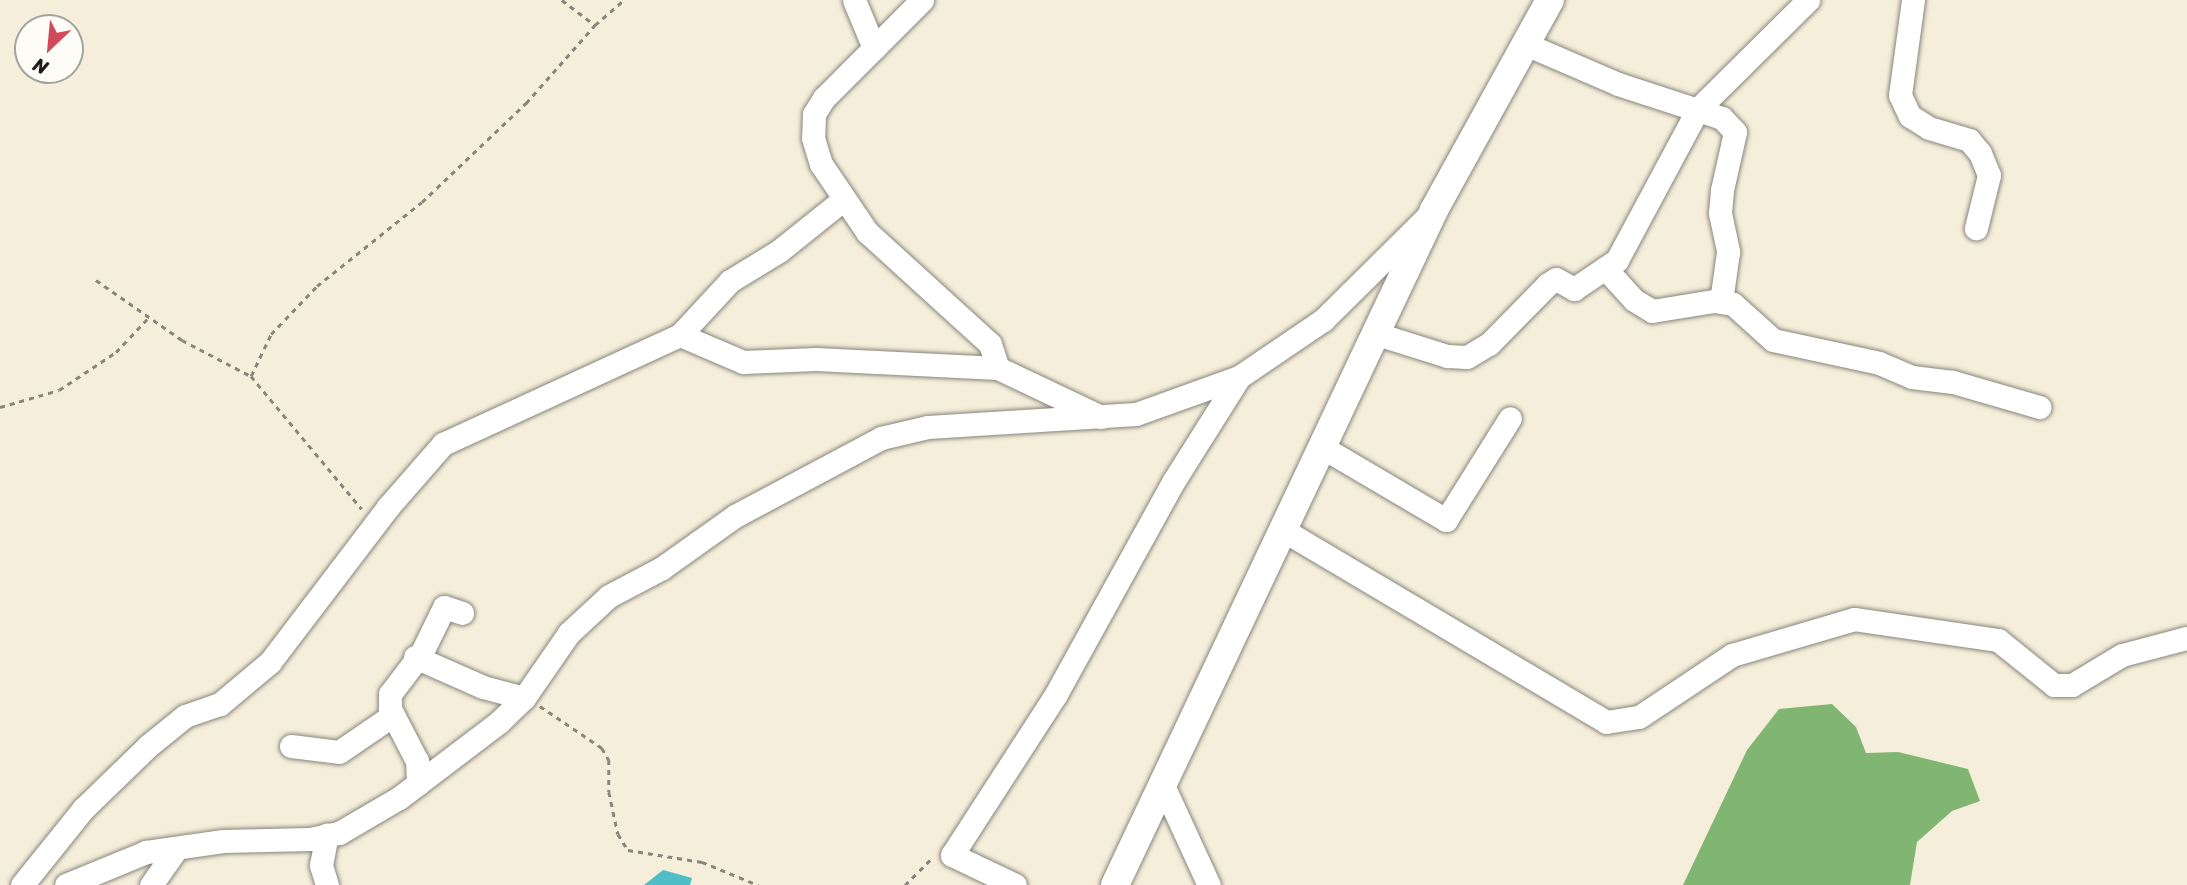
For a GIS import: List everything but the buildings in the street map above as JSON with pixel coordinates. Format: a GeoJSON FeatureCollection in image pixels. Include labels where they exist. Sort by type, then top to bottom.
{"type":"FeatureCollection","features":[{"type":"Feature","properties":{"kind":"main road"},"geometry":{"type":"LineString","coordinates":[[1115,885],[1434,210],[1523,43],[1549,0]]}},
{"type":"Feature","properties":{"kind":"street"},"geometry":{"type":"LineString","coordinates":[[854,0],[874,48]]}},
{"type":"Feature","properties":{"kind":"street"},"geometry":{"type":"LineString","coordinates":[[922,0],[814,114],[814,138],[821,164],[867,232],[990,344],[998,368]]}},
{"type":"Feature","properties":{"kind":"street"},"geometry":{"type":"LineString","coordinates":[[1374,333],[1447,356],[1467,357],[1489,344],[1548,284],[1556,279],[1574,289],[1617,260],[1698,109],[1808,0]]}},
{"type":"Feature","properties":{"kind":"street"},"geometry":{"type":"LineString","coordinates":[[1913,0],[1900,95],[1910,116],[1929,128],[1969,140],[1980,153],[1989,175],[1976,228]]}},
{"type":"Feature","properties":{"kind":"street"},"geometry":{"type":"LineString","coordinates":[[1523,43],[1618,84],[1722,118],[1735,132],[1722,190],[1720,213],[1728,252],[1721,302]]}},
{"type":"Feature","properties":{"kind":"street"},"geometry":{"type":"LineString","coordinates":[[22,885],[83,809],[148,746],[185,716],[220,704],[270,662],[375,525],[443,444],[680,335],[730,281],[779,251],[844,200]]}},
{"type":"Feature","properties":{"kind":"street"},"geometry":{"type":"LineString","coordinates":[[66,885],[119,860],[177,848],[327,835],[418,784],[524,698],[569,633],[609,596],[662,568],[735,516],[881,438],[928,428],[1136,414],[1238,377],[1323,320],[1434,210]]}},
{"type":"Feature","properties":{"kind":"street"},"geometry":{"type":"LineString","coordinates":[[1605,268],[1634,300],[1652,311],[1721,302],[1733,304],[1773,340],[1879,363],[1912,377],[1953,382],[2039,408]]}},
{"type":"Feature","properties":{"kind":"street"},"geometry":{"type":"LineString","coordinates":[[680,335],[743,362],[816,359],[998,368],[1102,418]]}},
{"type":"Feature","properties":{"kind":"street"},"geometry":{"type":"LineString","coordinates":[[1015,885],[952,855],[1056,694],[1173,482],[1238,377]]}},
{"type":"Feature","properties":{"kind":"street"},"geometry":{"type":"LineString","coordinates":[[1322,447],[1446,520],[1510,418]]}},
{"type":"Feature","properties":{"kind":"street"},"geometry":{"type":"LineString","coordinates":[[1283,530],[1606,722],[1639,717],[1732,655],[1854,619],[1998,640],[2054,685],[2072,685],[2122,655],[2187,638]]}},
{"type":"Feature","properties":{"kind":"street"},"geometry":{"type":"LineString","coordinates":[[418,784],[412,746],[393,715],[390,694],[444,607],[463,612]]}},
{"type":"Feature","properties":{"kind":"street"},"geometry":{"type":"LineString","coordinates":[[415,657],[483,687],[524,698]]}},
{"type":"Feature","properties":{"kind":"street"},"geometry":{"type":"LineString","coordinates":[[291,746],[339,752],[393,715]]}},
{"type":"Feature","properties":{"kind":"street"},"geometry":{"type":"LineString","coordinates":[[1162,783],[1209,885]]}},
{"type":"Feature","properties":{"kind":"street"},"geometry":{"type":"LineString","coordinates":[[327,835],[321,865],[327,885]]}},
{"type":"Feature","properties":{"kind":"street"},"geometry":{"type":"LineString","coordinates":[[151,885],[177,848]]}},
{"type":"Feature","properties":{"kind":"path"},"geometry":{"type":"LineString","coordinates":[[562,0],[594,25]]}},
{"type":"Feature","properties":{"kind":"path"},"geometry":{"type":"LineString","coordinates":[[251,376],[271,334],[308,295],[422,202],[526,103],[594,25],[624,0]]}},
{"type":"Feature","properties":{"kind":"path"},"geometry":{"type":"LineString","coordinates":[[96,281],[148,318],[251,376],[295,424],[375,525]]}},
{"type":"Feature","properties":{"kind":"path"},"geometry":{"type":"LineString","coordinates":[[0,407],[59,390],[116,352],[148,318]]}},
{"type":"Feature","properties":{"kind":"path"},"geometry":{"type":"LineString","coordinates":[[524,698],[603,748],[609,760],[609,792],[618,834],[628,850],[644,856],[702,863],[758,885]]}},
{"type":"Feature","properties":{"kind":"path"},"geometry":{"type":"LineString","coordinates":[[905,885],[939,853],[952,855]]}},
{"type":"Feature","properties":{"kind":"green space"},"geometry":{"type":"Polygon","coordinates":[[[1832,704],[1856,727],[1866,753],[1898,752],[1968,769],[1980,801],[1952,811],[1917,842],[1910,885],[1683,885],[1747,750],[1779,709],[1832,704]]]}},
{"type":"Feature","properties":{"kind":"water"},"geometry":{"type":"Polygon","coordinates":[[[663,870],[692,878],[690,885],[644,885],[663,870]]]}}]}
